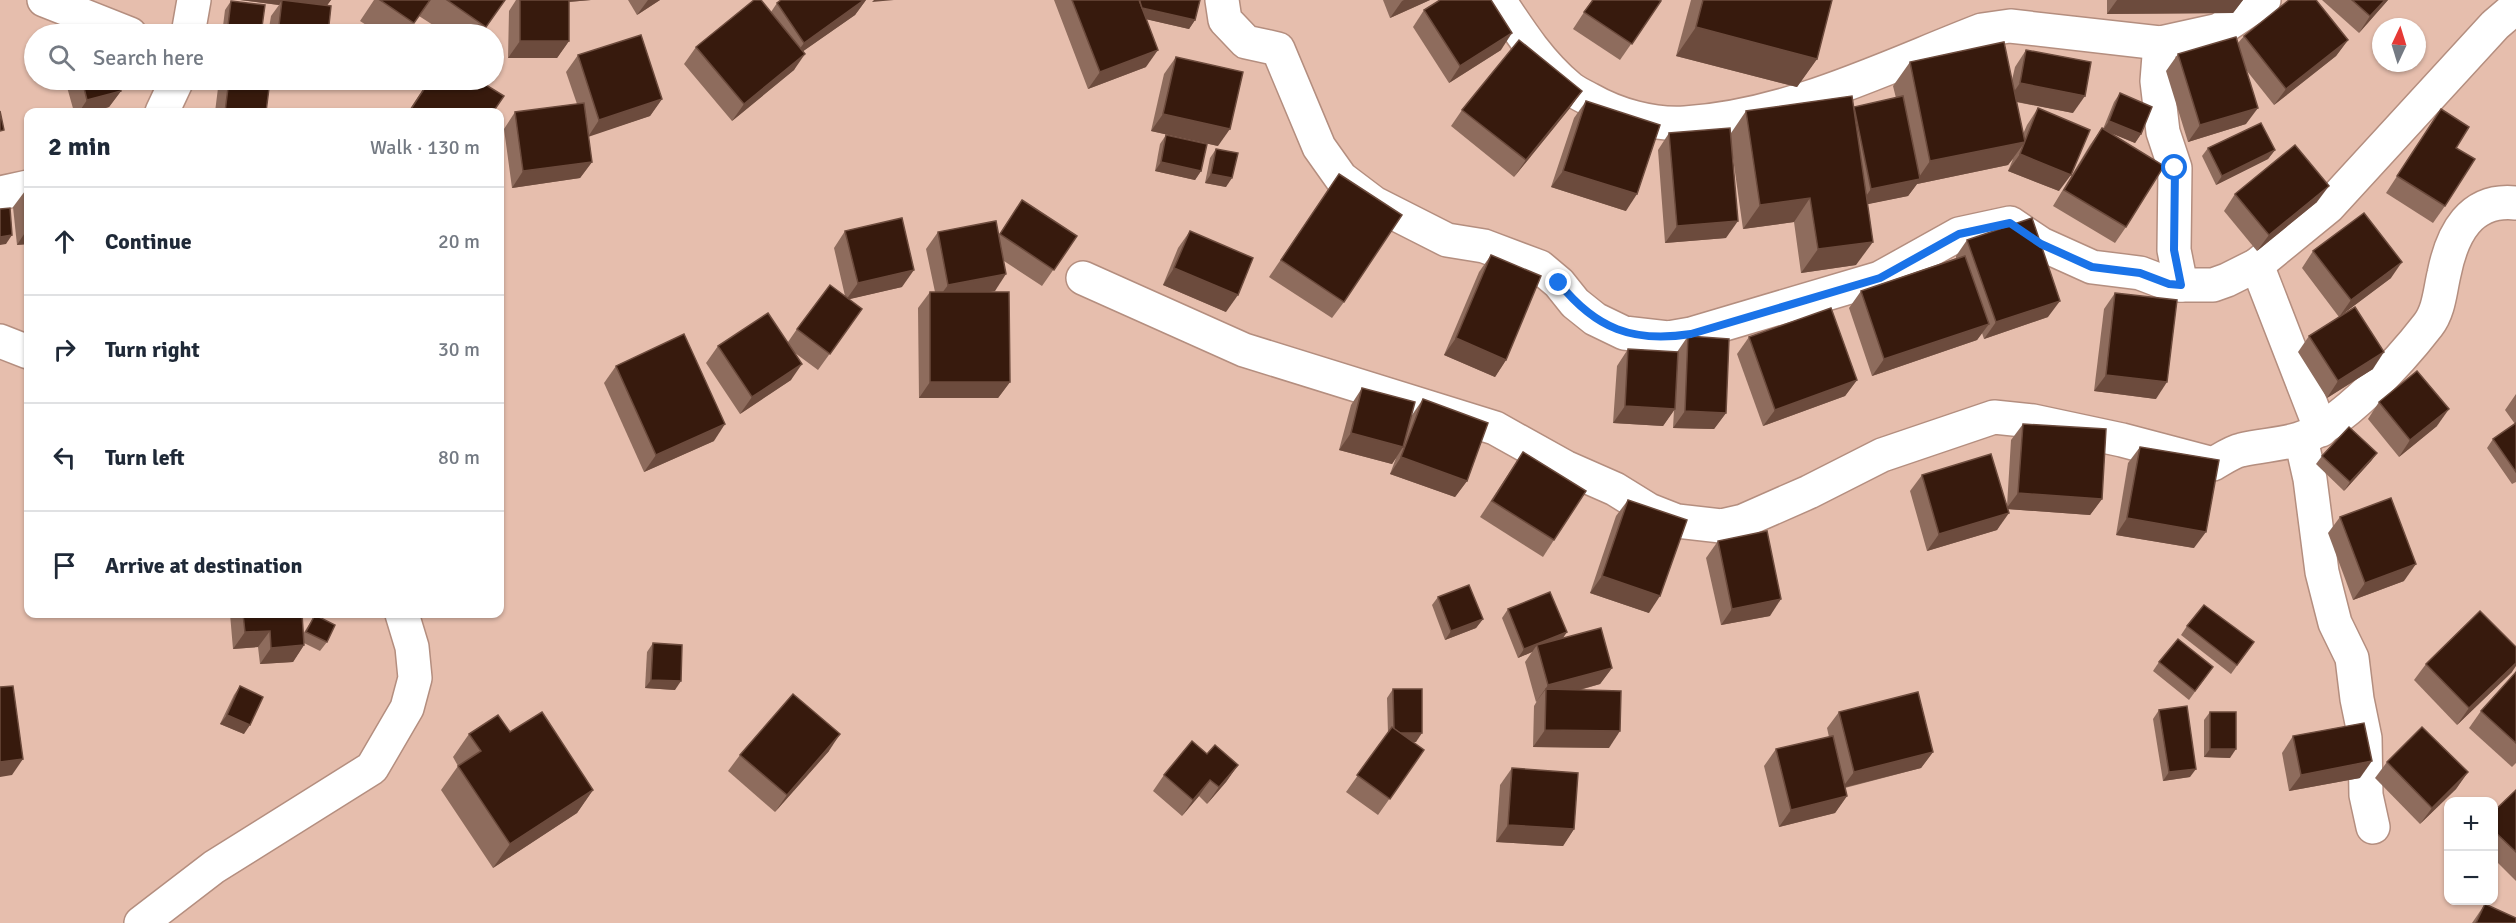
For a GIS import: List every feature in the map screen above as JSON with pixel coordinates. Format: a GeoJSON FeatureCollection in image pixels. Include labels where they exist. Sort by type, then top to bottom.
{"type":"FeatureCollection","features":[{"type":"Feature","properties":{"kind":"street"},"geometry":{"type":"LineString","coordinates":[[47,0],[106,24]]}},
{"type":"Feature","properties":{"kind":"street"},"geometry":{"type":"LineString","coordinates":[[190,24],[194,0]]}},
{"type":"Feature","properties":{"kind":"street"},"geometry":{"type":"LineString","coordinates":[[1222,0],[1225,20],[1246,42],[1278,49],[1319,147],[1341,178],[1374,203],[1447,240],[1484,246],[1540,267],[1595,319],[1624,333],[1668,338],[1691,334],[1880,278],[1959,234],[2010,223],[2041,244],[2092,267],[2140,273],[2169,284],[2213,285],[2257,265],[2328,207],[2495,25],[2516,7]]}},
{"type":"Feature","properties":{"kind":"street"},"geometry":{"type":"LineString","coordinates":[[1498,0],[1532,51],[1571,89],[1608,110],[1649,120],[1683,123],[1739,115],[1818,95],[1982,30],[2010,27],[2160,43],[2219,30],[2264,0]]}},
{"type":"Feature","properties":{"kind":"street"},"geometry":{"type":"LineString","coordinates":[[2160,43],[2157,81],[2163,132],[2175,168],[2174,250],[2181,285]]}},
{"type":"Feature","properties":{"kind":"street"},"geometry":{"type":"LineString","coordinates":[[164,108],[172,90]]}},
{"type":"Feature","properties":{"kind":"street"},"geometry":{"type":"LineString","coordinates":[[0,193],[24,188]]}},
{"type":"Feature","properties":{"kind":"street"},"geometry":{"type":"LineString","coordinates":[[1083,278],[1244,350],[1495,428],[1565,467],[1615,489],[1649,510],[1677,521],[1720,526],[1743,521],[1809,492],[1882,455],[1994,417],[2033,421],[2122,440],[2213,464],[2239,450],[2270,446],[2311,434],[2347,409],[2399,359],[2430,323],[2438,308],[2445,270],[2456,234],[2475,211],[2496,202],[2516,203]]}},
{"type":"Feature","properties":{"kind":"street"},"geometry":{"type":"LineString","coordinates":[[2257,265],[2311,434],[2310,479],[2322,572],[2335,623],[2352,658],[2365,738],[2366,795],[2373,827]]}},
{"type":"Feature","properties":{"kind":"street"},"geometry":{"type":"LineString","coordinates":[[0,341],[24,350]]}},
{"type":"Feature","properties":{"kind":"street"},"geometry":{"type":"LineString","coordinates":[[141,923],[214,867],[372,768],[407,708],[415,678],[412,647],[403,618]]}},
{"type":"Feature","properties":{"kind":"building"},"geometry":{"type":"Polygon","coordinates":[[[282,0],[331,6],[329,24],[279,24],[282,0]]]}},
{"type":"Feature","properties":{"kind":"building"},"geometry":{"type":"Polygon","coordinates":[[[380,0],[430,0],[414,23],[380,0]]]}},
{"type":"Feature","properties":{"kind":"building"},"geometry":{"type":"Polygon","coordinates":[[[447,0],[505,0],[488,24],[482,24],[447,0]]]}},
{"type":"Feature","properties":{"kind":"building"},"geometry":{"type":"Polygon","coordinates":[[[520,0],[569,0],[569,41],[520,41],[520,0]]]}},
{"type":"Feature","properties":{"kind":"building"},"geometry":{"type":"Polygon","coordinates":[[[754,0],[761,0],[805,54],[744,104],[696,47],[754,0]]]}},
{"type":"Feature","properties":{"kind":"building"},"geometry":{"type":"Polygon","coordinates":[[[781,0],[864,0],[804,43],[777,3],[781,0]]]}},
{"type":"Feature","properties":{"kind":"building"},"geometry":{"type":"Polygon","coordinates":[[[1072,0],[1139,0],[1158,50],[1100,72],[1072,0]]]}},
{"type":"Feature","properties":{"kind":"building"},"geometry":{"type":"Polygon","coordinates":[[[1140,0],[1200,0],[1195,20],[1142,8],[1140,0]]]}},
{"type":"Feature","properties":{"kind":"building"},"geometry":{"type":"Polygon","coordinates":[[[1440,0],[1491,0],[1512,33],[1460,66],[1424,10],[1440,0]]]}},
{"type":"Feature","properties":{"kind":"building"},"geometry":{"type":"Polygon","coordinates":[[[1593,0],[1661,1],[1632,44],[1584,12],[1593,0]]]}},
{"type":"Feature","properties":{"kind":"building"},"geometry":{"type":"Polygon","coordinates":[[[1703,0],[1832,0],[1817,59],[1696,27],[1703,0]]]}},
{"type":"Feature","properties":{"kind":"building"},"geometry":{"type":"Polygon","coordinates":[[[2289,0],[2316,0],[2348,40],[2286,89],[2244,36],[2289,0]]]}},
{"type":"Feature","properties":{"kind":"building"},"geometry":{"type":"Polygon","coordinates":[[[2352,0],[2385,0],[2370,16],[2352,0]]]}},
{"type":"Feature","properties":{"kind":"building"},"geometry":{"type":"Polygon","coordinates":[[[231,1],[265,5],[262,24],[228,24],[231,1]]]}},
{"type":"Feature","properties":{"kind":"building"},"geometry":{"type":"Polygon","coordinates":[[[641,35],[662,99],[599,120],[578,55],[641,35]]]}},
{"type":"Feature","properties":{"kind":"building"},"geometry":{"type":"Polygon","coordinates":[[[2236,37],[2258,108],[2200,125],[2178,54],[2236,37]]]}},
{"type":"Feature","properties":{"kind":"building"},"geometry":{"type":"Polygon","coordinates":[[[1519,40],[1582,91],[1526,160],[1462,110],[1519,40]]]}},
{"type":"Feature","properties":{"kind":"building"},"geometry":{"type":"Polygon","coordinates":[[[2004,42],[2025,142],[1930,161],[1910,62],[2004,42]]]}},
{"type":"Feature","properties":{"kind":"building"},"geometry":{"type":"Polygon","coordinates":[[[2026,50],[2091,62],[2085,96],[2020,83],[2026,50]]]}},
{"type":"Feature","properties":{"kind":"building"},"geometry":{"type":"Polygon","coordinates":[[[1176,57],[1243,72],[1230,129],[1163,114],[1176,57]]]}},
{"type":"Feature","properties":{"kind":"building"},"geometry":{"type":"Polygon","coordinates":[[[84,90],[121,90],[121,91],[87,100],[84,90]]]}},
{"type":"Feature","properties":{"kind":"building"},"geometry":{"type":"Polygon","coordinates":[[[228,90],[269,90],[266,108],[226,108],[228,90]]]}},
{"type":"Feature","properties":{"kind":"building"},"geometry":{"type":"Polygon","coordinates":[[[423,90],[494,90],[504,96],[496,108],[412,108],[423,90]]]}},
{"type":"Feature","properties":{"kind":"building"},"geometry":{"type":"Polygon","coordinates":[[[2120,93],[2152,107],[2141,134],[2109,121],[2120,93]]]}},
{"type":"Feature","properties":{"kind":"building"},"geometry":{"type":"Polygon","coordinates":[[[1852,96],[1873,242],[1818,249],[1810,198],[1760,205],[1746,111],[1852,96]]]}},
{"type":"Feature","properties":{"kind":"building"},"geometry":{"type":"Polygon","coordinates":[[[1903,96],[1920,179],[1871,189],[1854,107],[1903,96]]]}},
{"type":"Feature","properties":{"kind":"building"},"geometry":{"type":"Polygon","coordinates":[[[1586,101],[1660,125],[1637,194],[1563,171],[1586,101]]]}},
{"type":"Feature","properties":{"kind":"building"},"geometry":{"type":"Polygon","coordinates":[[[584,103],[592,162],[523,171],[515,112],[584,103]]]}},
{"type":"Feature","properties":{"kind":"building"},"geometry":{"type":"Polygon","coordinates":[[[2038,108],[2090,130],[2071,175],[2020,154],[2038,108]]]}},
{"type":"Feature","properties":{"kind":"building"},"geometry":{"type":"Polygon","coordinates":[[[2441,109],[2469,127],[2456,148],[2475,159],[2445,206],[2397,176],[2441,109]]]}},
{"type":"Feature","properties":{"kind":"building"},"geometry":{"type":"Polygon","coordinates":[[[0,111],[4,130],[0,131],[0,111]]]}},
{"type":"Feature","properties":{"kind":"building"},"geometry":{"type":"Polygon","coordinates":[[[2261,123],[2275,150],[2222,176],[2208,148],[2261,123]]]}},
{"type":"Feature","properties":{"kind":"building"},"geometry":{"type":"Polygon","coordinates":[[[1730,128],[1738,221],[1677,226],[1669,133],[1730,128]]]}},
{"type":"Feature","properties":{"kind":"building"},"geometry":{"type":"Polygon","coordinates":[[[2102,128],[2164,166],[2126,227],[2064,190],[2102,128]]]}},
{"type":"Feature","properties":{"kind":"building"},"geometry":{"type":"Polygon","coordinates":[[[1166,135],[1207,144],[1201,171],[1161,162],[1166,135]]]}},
{"type":"Feature","properties":{"kind":"building"},"geometry":{"type":"Polygon","coordinates":[[[2295,145],[2329,186],[2269,235],[2235,194],[2295,145]]]}},
{"type":"Feature","properties":{"kind":"building"},"geometry":{"type":"Polygon","coordinates":[[[1216,149],[1238,153],[1232,178],[1211,174],[1216,149]]]}},
{"type":"Feature","properties":{"kind":"building"},"geometry":{"type":"Polygon","coordinates":[[[1339,174],[1402,215],[1344,302],[1281,260],[1339,174]]]}},
{"type":"Feature","properties":{"kind":"building"},"geometry":{"type":"Polygon","coordinates":[[[1022,200],[1077,236],[1054,270],[1000,234],[1022,200]]]}},
{"type":"Feature","properties":{"kind":"building"},"geometry":{"type":"Polygon","coordinates":[[[10,208],[12,235],[0,237],[0,209],[10,208]]]}},
{"type":"Feature","properties":{"kind":"building"},"geometry":{"type":"Polygon","coordinates":[[[2364,213],[2402,262],[2351,300],[2313,251],[2364,213]]]}},
{"type":"Feature","properties":{"kind":"building"},"geometry":{"type":"Polygon","coordinates":[[[902,218],[914,270],[858,283],[845,231],[902,218]]]}},
{"type":"Feature","properties":{"kind":"building"},"geometry":{"type":"Polygon","coordinates":[[[2032,218],[2060,301],[1996,322],[1967,240],[2032,218]]]}},
{"type":"Feature","properties":{"kind":"building"},"geometry":{"type":"Polygon","coordinates":[[[996,221],[1006,274],[948,285],[938,232],[996,221]]]}},
{"type":"Feature","properties":{"kind":"building"},"geometry":{"type":"Polygon","coordinates":[[[1190,231],[1253,258],[1238,295],[1174,268],[1190,231]]]}},
{"type":"Feature","properties":{"kind":"building"},"geometry":{"type":"Polygon","coordinates":[[[1491,255],[1541,276],[1506,360],[1456,338],[1491,255]]]}},
{"type":"Feature","properties":{"kind":"building"},"geometry":{"type":"Polygon","coordinates":[[[1965,256],[1989,324],[1884,359],[1861,291],[1965,256]]]}},
{"type":"Feature","properties":{"kind":"building"},"geometry":{"type":"Polygon","coordinates":[[[830,285],[862,309],[830,354],[797,329],[830,285]]]}},
{"type":"Feature","properties":{"kind":"building"},"geometry":{"type":"Polygon","coordinates":[[[930,292],[1009,292],[1010,382],[930,382],[930,292]]]}},
{"type":"Feature","properties":{"kind":"building"},"geometry":{"type":"Polygon","coordinates":[[[2115,293],[2177,300],[2167,382],[2106,375],[2115,293]]]}},
{"type":"Feature","properties":{"kind":"building"},"geometry":{"type":"Polygon","coordinates":[[[2355,307],[2384,352],[2338,381],[2309,336],[2355,307]]]}},
{"type":"Feature","properties":{"kind":"building"},"geometry":{"type":"Polygon","coordinates":[[[1831,308],[1857,380],[1775,410],[1749,337],[1831,308]]]}},
{"type":"Feature","properties":{"kind":"building"},"geometry":{"type":"Polygon","coordinates":[[[768,313],[802,364],[752,397],[718,346],[768,313]]]}},
{"type":"Feature","properties":{"kind":"building"},"geometry":{"type":"Polygon","coordinates":[[[684,334],[725,424],[656,455],[616,366],[684,334]]]}},
{"type":"Feature","properties":{"kind":"building"},"geometry":{"type":"Polygon","coordinates":[[[1688,336],[1729,339],[1726,413],[1685,411],[1688,336]]]}},
{"type":"Feature","properties":{"kind":"building"},"geometry":{"type":"Polygon","coordinates":[[[1628,349],[1678,352],[1675,409],[1625,406],[1628,349]]]}},
{"type":"Feature","properties":{"kind":"building"},"geometry":{"type":"Polygon","coordinates":[[[2417,371],[2449,409],[2410,440],[2379,402],[2417,371]]]}},
{"type":"Feature","properties":{"kind":"building"},"geometry":{"type":"Polygon","coordinates":[[[1362,388],[1415,402],[1403,447],[1351,433],[1362,388]]]}},
{"type":"Feature","properties":{"kind":"building"},"geometry":{"type":"Polygon","coordinates":[[[1423,399],[1488,423],[1467,481],[1401,457],[1423,399]]]}},
{"type":"Feature","properties":{"kind":"building"},"geometry":{"type":"Polygon","coordinates":[[[2516,423],[2516,472],[2493,439],[2516,423]]]}},
{"type":"Feature","properties":{"kind":"building"},"geometry":{"type":"Polygon","coordinates":[[[2023,424],[2106,429],[2102,499],[2018,493],[2023,424]]]}},
{"type":"Feature","properties":{"kind":"building"},"geometry":{"type":"Polygon","coordinates":[[[2349,427],[2377,453],[2350,482],[2322,456],[2349,427]]]}},
{"type":"Feature","properties":{"kind":"building"},"geometry":{"type":"Polygon","coordinates":[[[2140,447],[2219,460],[2206,532],[2127,518],[2140,447]]]}},
{"type":"Feature","properties":{"kind":"building"},"geometry":{"type":"Polygon","coordinates":[[[1523,452],[1586,491],[1554,540],[1492,501],[1523,452]]]}},
{"type":"Feature","properties":{"kind":"building"},"geometry":{"type":"Polygon","coordinates":[[[1991,454],[2009,513],[1939,534],[1922,475],[1991,454]]]}},
{"type":"Feature","properties":{"kind":"building"},"geometry":{"type":"Polygon","coordinates":[[[2391,498],[2416,564],[2365,583],[2340,517],[2391,498]]]}},
{"type":"Feature","properties":{"kind":"building"},"geometry":{"type":"Polygon","coordinates":[[[1628,500],[1687,520],[1660,596],[1602,576],[1628,500]]]}},
{"type":"Feature","properties":{"kind":"building"},"geometry":{"type":"Polygon","coordinates":[[[1767,531],[1781,599],[1732,609],[1718,541],[1767,531]]]}},
{"type":"Feature","properties":{"kind":"building"},"geometry":{"type":"Polygon","coordinates":[[[1469,585],[1483,619],[1451,631],[1438,597],[1469,585]]]}},
{"type":"Feature","properties":{"kind":"building"},"geometry":{"type":"Polygon","coordinates":[[[1550,592],[1567,632],[1524,649],[1508,609],[1550,592]]]}},
{"type":"Feature","properties":{"kind":"building"},"geometry":{"type":"Polygon","coordinates":[[[2204,605],[2254,642],[2237,665],[2187,626],[2204,605]]]}},
{"type":"Feature","properties":{"kind":"building"},"geometry":{"type":"Polygon","coordinates":[[[2480,611],[2516,647],[2516,663],[2469,708],[2426,664],[2480,611]]]}},
{"type":"Feature","properties":{"kind":"building"},"geometry":{"type":"Polygon","coordinates":[[[243,618],[302,618],[304,645],[271,648],[270,631],[245,632],[243,618]]]}},
{"type":"Feature","properties":{"kind":"building"},"geometry":{"type":"Polygon","coordinates":[[[313,618],[321,618],[335,625],[327,642],[306,632],[313,618]]]}},
{"type":"Feature","properties":{"kind":"building"},"geometry":{"type":"Polygon","coordinates":[[[1601,628],[1612,668],[1548,685],[1537,645],[1601,628]]]}},
{"type":"Feature","properties":{"kind":"building"},"geometry":{"type":"Polygon","coordinates":[[[2178,639],[2213,667],[2195,691],[2159,662],[2178,639]]]}},
{"type":"Feature","properties":{"kind":"building"},"geometry":{"type":"Polygon","coordinates":[[[653,643],[682,645],[681,681],[651,680],[653,643]]]}},
{"type":"Feature","properties":{"kind":"building"},"geometry":{"type":"Polygon","coordinates":[[[2516,672],[2516,743],[2481,711],[2516,672]]]}},
{"type":"Feature","properties":{"kind":"building"},"geometry":{"type":"Polygon","coordinates":[[[13,686],[23,759],[0,762],[0,687],[13,686]]]}},
{"type":"Feature","properties":{"kind":"building"},"geometry":{"type":"Polygon","coordinates":[[[240,686],[263,697],[250,725],[227,715],[240,686]]]}},
{"type":"Feature","properties":{"kind":"building"},"geometry":{"type":"Polygon","coordinates":[[[1393,689],[1422,689],[1422,733],[1400,733],[1394,729],[1393,689]]]}},
{"type":"Feature","properties":{"kind":"building"},"geometry":{"type":"Polygon","coordinates":[[[1546,689],[1621,691],[1620,731],[1545,730],[1546,689]]]}},
{"type":"Feature","properties":{"kind":"building"},"geometry":{"type":"Polygon","coordinates":[[[1918,692],[1933,752],[1854,772],[1839,712],[1918,692]]]}},
{"type":"Feature","properties":{"kind":"building"},"geometry":{"type":"Polygon","coordinates":[[[793,694],[840,734],[787,795],[740,755],[793,694]]]}},
{"type":"Feature","properties":{"kind":"building"},"geometry":{"type":"Polygon","coordinates":[[[2187,706],[2196,769],[2169,772],[2159,710],[2187,706]]]}},
{"type":"Feature","properties":{"kind":"building"},"geometry":{"type":"Polygon","coordinates":[[[542,712],[593,790],[510,844],[458,766],[481,751],[469,734],[498,715],[510,732],[542,712]]]}},
{"type":"Feature","properties":{"kind":"building"},"geometry":{"type":"Polygon","coordinates":[[[2210,712],[2236,712],[2236,749],[2210,749],[2210,712]]]}},
{"type":"Feature","properties":{"kind":"building"},"geometry":{"type":"Polygon","coordinates":[[[2364,723],[2372,761],[2301,775],[2293,736],[2364,723]]]}},
{"type":"Feature","properties":{"kind":"building"},"geometry":{"type":"Polygon","coordinates":[[[1392,727],[1424,750],[1390,799],[1357,775],[1392,727]]]}},
{"type":"Feature","properties":{"kind":"building"},"geometry":{"type":"Polygon","coordinates":[[[2422,727],[2468,772],[2432,808],[2387,762],[2422,727]]]}},
{"type":"Feature","properties":{"kind":"building"},"geometry":{"type":"Polygon","coordinates":[[[1833,736],[1847,796],[1791,810],[1776,749],[1833,736]]]}},
{"type":"Feature","properties":{"kind":"building"},"geometry":{"type":"Polygon","coordinates":[[[1192,741],[1207,754],[1215,745],[1238,765],[1219,787],[1210,780],[1193,800],[1164,775],[1192,741]]]}},
{"type":"Feature","properties":{"kind":"building"},"geometry":{"type":"Polygon","coordinates":[[[1512,768],[1578,773],[1574,829],[1508,825],[1512,768]]]}},
{"type":"Feature","properties":{"kind":"building"},"geometry":{"type":"Polygon","coordinates":[[[2516,790],[2516,852],[2498,835],[2498,807],[2516,790]]]}},
{"type":"Feature","properties":{"kind":"building"},"geometry":{"type":"Polygon","coordinates":[[[2485,905],[2516,918],[2516,923],[2476,923],[2485,905]]]}},
{"type":"Feature","properties":{"kind":"route"},"geometry":{"type":"LineString","coordinates":[[1559,283],[1575,303],[1595,319],[1624,333],[1668,338],[1691,334],[1880,278],[1959,234],[2010,223],[2041,244],[2092,267],[2140,273],[2169,284],[2181,285],[2174,250],[2175,168]]}}]}
